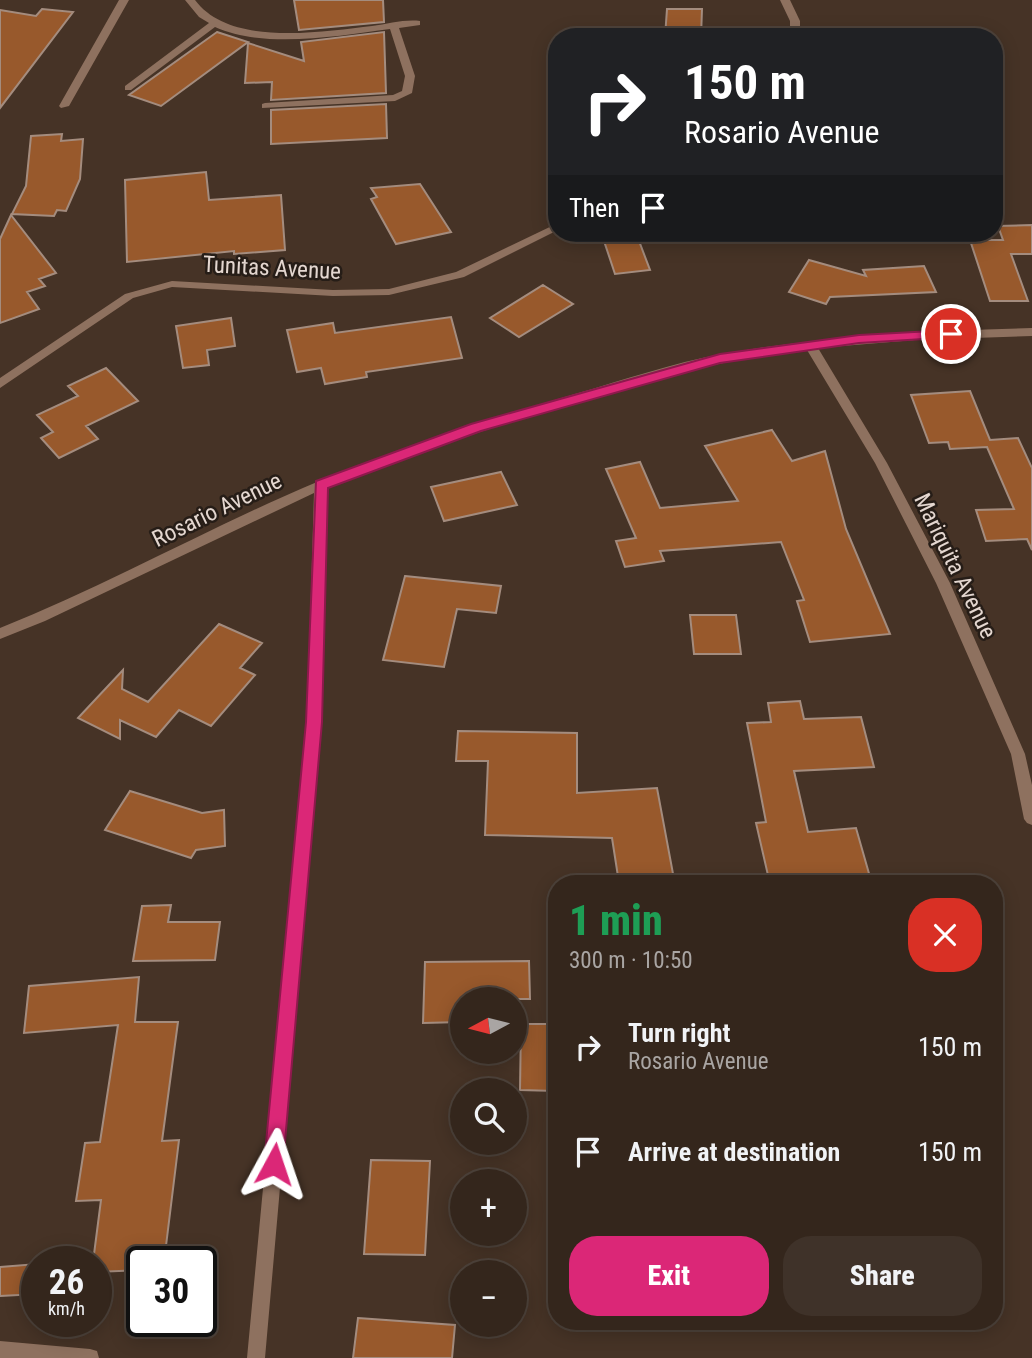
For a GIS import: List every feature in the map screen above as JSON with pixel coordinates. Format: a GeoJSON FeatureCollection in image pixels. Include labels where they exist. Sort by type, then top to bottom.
{"type":"FeatureCollection","features":[{"type":"Feature","properties":{"kind":"street"},"geometry":{"type":"LineString","coordinates":[[64,106],[124,0]]}},
{"type":"Feature","properties":{"kind":"street"},"geometry":{"type":"LineString","coordinates":[[190,0],[204,18],[215,23],[273,37],[417,23]]}},
{"type":"Feature","properties":{"kind":"street"},"geometry":{"type":"LineString","coordinates":[[785,0],[795,21],[795,28]]}},
{"type":"Feature","properties":{"kind":"street"},"geometry":{"type":"LineString","coordinates":[[128,88],[215,23]]}},
{"type":"Feature","properties":{"kind":"street"},"geometry":{"type":"LineString","coordinates":[[265,106],[395,98],[407,93],[410,76],[394,26]]}},
{"type":"Feature","properties":{"kind":"street","name":"Tunitas Avenue"},"geometry":{"type":"LineString","coordinates":[[0,384],[129,296],[152,288],[172,284],[333,293],[389,292],[460,275],[548,231]]}},
{"type":"Feature","properties":{"kind":"street","name":"Rosario Avenue"},"geometry":{"type":"LineString","coordinates":[[0,634],[122,580],[233,523],[321,485],[476,428],[599,391],[720,359],[810,345],[859,339],[1032,332]]}},
{"type":"Feature","properties":{"kind":"street","name":"Mariquita Avenue"},"geometry":{"type":"LineString","coordinates":[[810,345],[881,463],[943,583],[1018,754],[1032,819]]}},
{"type":"Feature","properties":{"kind":"street"},"geometry":{"type":"LineString","coordinates":[[256,1358],[314,722],[321,485]]}},
{"type":"Feature","properties":{"kind":"street"},"geometry":{"type":"LineString","coordinates":[[0,1350],[90,1358]]}},
{"type":"Feature","properties":{"kind":"building"},"geometry":{"type":"Polygon","coordinates":[[[294,0],[383,0],[384,22],[299,30],[294,0]]]}},
{"type":"Feature","properties":{"kind":"building"},"geometry":{"type":"Polygon","coordinates":[[[42,9],[73,12],[0,108],[0,10],[36,16],[42,9]]]}},
{"type":"Feature","properties":{"kind":"building"},"geometry":{"type":"Polygon","coordinates":[[[667,9],[702,9],[701,28],[666,28],[667,9]]]}},
{"type":"Feature","properties":{"kind":"building"},"geometry":{"type":"Polygon","coordinates":[[[217,32],[248,42],[161,106],[129,95],[217,32]]]}},
{"type":"Feature","properties":{"kind":"building"},"geometry":{"type":"Polygon","coordinates":[[[384,32],[386,93],[271,100],[272,82],[245,83],[248,43],[304,61],[301,42],[384,32]]]}},
{"type":"Feature","properties":{"kind":"building"},"geometry":{"type":"Polygon","coordinates":[[[386,104],[387,138],[271,144],[271,110],[386,104]]]}},
{"type":"Feature","properties":{"kind":"building"},"geometry":{"type":"Polygon","coordinates":[[[62,134],[61,141],[83,139],[80,179],[66,211],[57,210],[54,216],[12,214],[26,186],[31,136],[62,134]]]}},
{"type":"Feature","properties":{"kind":"building"},"geometry":{"type":"Polygon","coordinates":[[[206,172],[209,200],[281,195],[285,250],[234,254],[234,251],[127,262],[125,180],[206,172]]]}},
{"type":"Feature","properties":{"kind":"building"},"geometry":{"type":"Polygon","coordinates":[[[420,184],[451,232],[396,244],[371,199],[377,197],[371,188],[420,184]]]}},
{"type":"Feature","properties":{"kind":"building"},"geometry":{"type":"Polygon","coordinates":[[[11,215],[56,273],[39,279],[45,286],[27,292],[39,309],[0,323],[0,239],[11,215]]]}},
{"type":"Feature","properties":{"kind":"building"},"geometry":{"type":"Polygon","coordinates":[[[1032,225],[1032,254],[1011,254],[1028,301],[990,301],[971,242],[1003,242],[1003,226],[1032,225]]]}},
{"type":"Feature","properties":{"kind":"building"},"geometry":{"type":"Polygon","coordinates":[[[604,242],[639,242],[650,270],[615,274],[604,242]]]}},
{"type":"Feature","properties":{"kind":"building"},"geometry":{"type":"Polygon","coordinates":[[[809,260],[866,276],[863,270],[924,266],[936,292],[830,297],[826,304],[789,292],[809,260]]]}},
{"type":"Feature","properties":{"kind":"building"},"geometry":{"type":"Polygon","coordinates":[[[543,285],[573,304],[519,337],[490,318],[543,285]]]}},
{"type":"Feature","properties":{"kind":"building"},"geometry":{"type":"Polygon","coordinates":[[[451,317],[462,358],[366,372],[367,377],[325,384],[321,368],[297,372],[287,330],[333,323],[335,333],[451,317]]]}},
{"type":"Feature","properties":{"kind":"building"},"geometry":{"type":"Polygon","coordinates":[[[231,318],[235,346],[207,350],[209,365],[183,368],[176,326],[231,318]]]}},
{"type":"Feature","properties":{"kind":"building"},"geometry":{"type":"Polygon","coordinates":[[[106,368],[138,401],[86,426],[98,439],[59,458],[41,438],[53,432],[37,415],[78,396],[68,386],[106,368]]]}},
{"type":"Feature","properties":{"kind":"building"},"geometry":{"type":"Polygon","coordinates":[[[970,391],[990,440],[1018,438],[1032,468],[1032,550],[1027,539],[986,541],[976,510],[1014,509],[987,447],[950,449],[948,442],[929,443],[911,395],[970,391]]]}},
{"type":"Feature","properties":{"kind":"building"},"geometry":{"type":"Polygon","coordinates":[[[772,430],[792,461],[825,451],[846,529],[890,634],[810,642],[797,601],[804,600],[781,542],[660,551],[664,561],[625,567],[616,541],[636,538],[606,469],[640,462],[660,508],[738,501],[705,446],[772,430]]]}},
{"type":"Feature","properties":{"kind":"building"},"geometry":{"type":"Polygon","coordinates":[[[501,472],[517,505],[444,521],[431,487],[501,472]]]}},
{"type":"Feature","properties":{"kind":"building"},"geometry":{"type":"Polygon","coordinates":[[[405,576],[501,586],[496,613],[457,609],[444,667],[383,660],[405,576]]]}},
{"type":"Feature","properties":{"kind":"building"},"geometry":{"type":"Polygon","coordinates":[[[690,615],[736,615],[741,654],[694,654],[690,615]]]}},
{"type":"Feature","properties":{"kind":"building"},"geometry":{"type":"Polygon","coordinates":[[[219,624],[262,643],[240,668],[255,675],[211,726],[179,710],[156,737],[120,720],[120,739],[78,718],[123,670],[122,689],[148,702],[219,624]]]}},
{"type":"Feature","properties":{"kind":"building"},"geometry":{"type":"Polygon","coordinates":[[[800,701],[804,719],[861,717],[874,767],[794,771],[808,832],[856,828],[869,875],[768,875],[756,823],[766,822],[747,723],[771,722],[768,703],[800,701]]]}},
{"type":"Feature","properties":{"kind":"building"},"geometry":{"type":"Polygon","coordinates":[[[458,731],[577,733],[577,793],[657,788],[673,875],[618,875],[612,838],[485,835],[488,761],[456,761],[458,731]]]}},
{"type":"Feature","properties":{"kind":"building"},"geometry":{"type":"Polygon","coordinates":[[[130,791],[202,813],[224,810],[225,846],[196,850],[191,858],[105,830],[130,791]]]}},
{"type":"Feature","properties":{"kind":"building"},"geometry":{"type":"Polygon","coordinates":[[[171,905],[168,922],[220,922],[215,960],[133,961],[142,906],[171,905]]]}},
{"type":"Feature","properties":{"kind":"building"},"geometry":{"type":"Polygon","coordinates":[[[529,961],[530,999],[527,999],[527,987],[450,987],[450,1022],[423,1023],[425,962],[529,961]]]}},
{"type":"Feature","properties":{"kind":"building"},"geometry":{"type":"Polygon","coordinates":[[[139,977],[135,1022],[178,1022],[162,1141],[179,1140],[166,1246],[126,1246],[126,1271],[112,1271],[112,1246],[95,1246],[101,1200],[76,1201],[85,1143],[100,1142],[118,1025],[24,1033],[29,986],[139,977]]]}},
{"type":"Feature","properties":{"kind":"building"},"geometry":{"type":"Polygon","coordinates":[[[527,1024],[548,1024],[548,1091],[527,1090],[527,1078],[520,1078],[520,1064],[527,1064],[527,1024]]]}},
{"type":"Feature","properties":{"kind":"building"},"geometry":{"type":"Polygon","coordinates":[[[371,1160],[430,1161],[425,1255],[364,1254],[371,1160]]]}},
{"type":"Feature","properties":{"kind":"building"},"geometry":{"type":"Polygon","coordinates":[[[21,1265],[21,1295],[0,1296],[0,1267],[21,1265]]]}},
{"type":"Feature","properties":{"kind":"building"},"geometry":{"type":"Polygon","coordinates":[[[358,1318],[450,1325],[450,1337],[454,1337],[452,1358],[353,1358],[358,1318]]]}},
{"type":"Feature","properties":{"kind":"route"},"geometry":{"type":"LineString","coordinates":[[274,1164],[314,722],[321,485],[476,428],[599,391],[720,359],[859,339],[951,334]]}}]}
